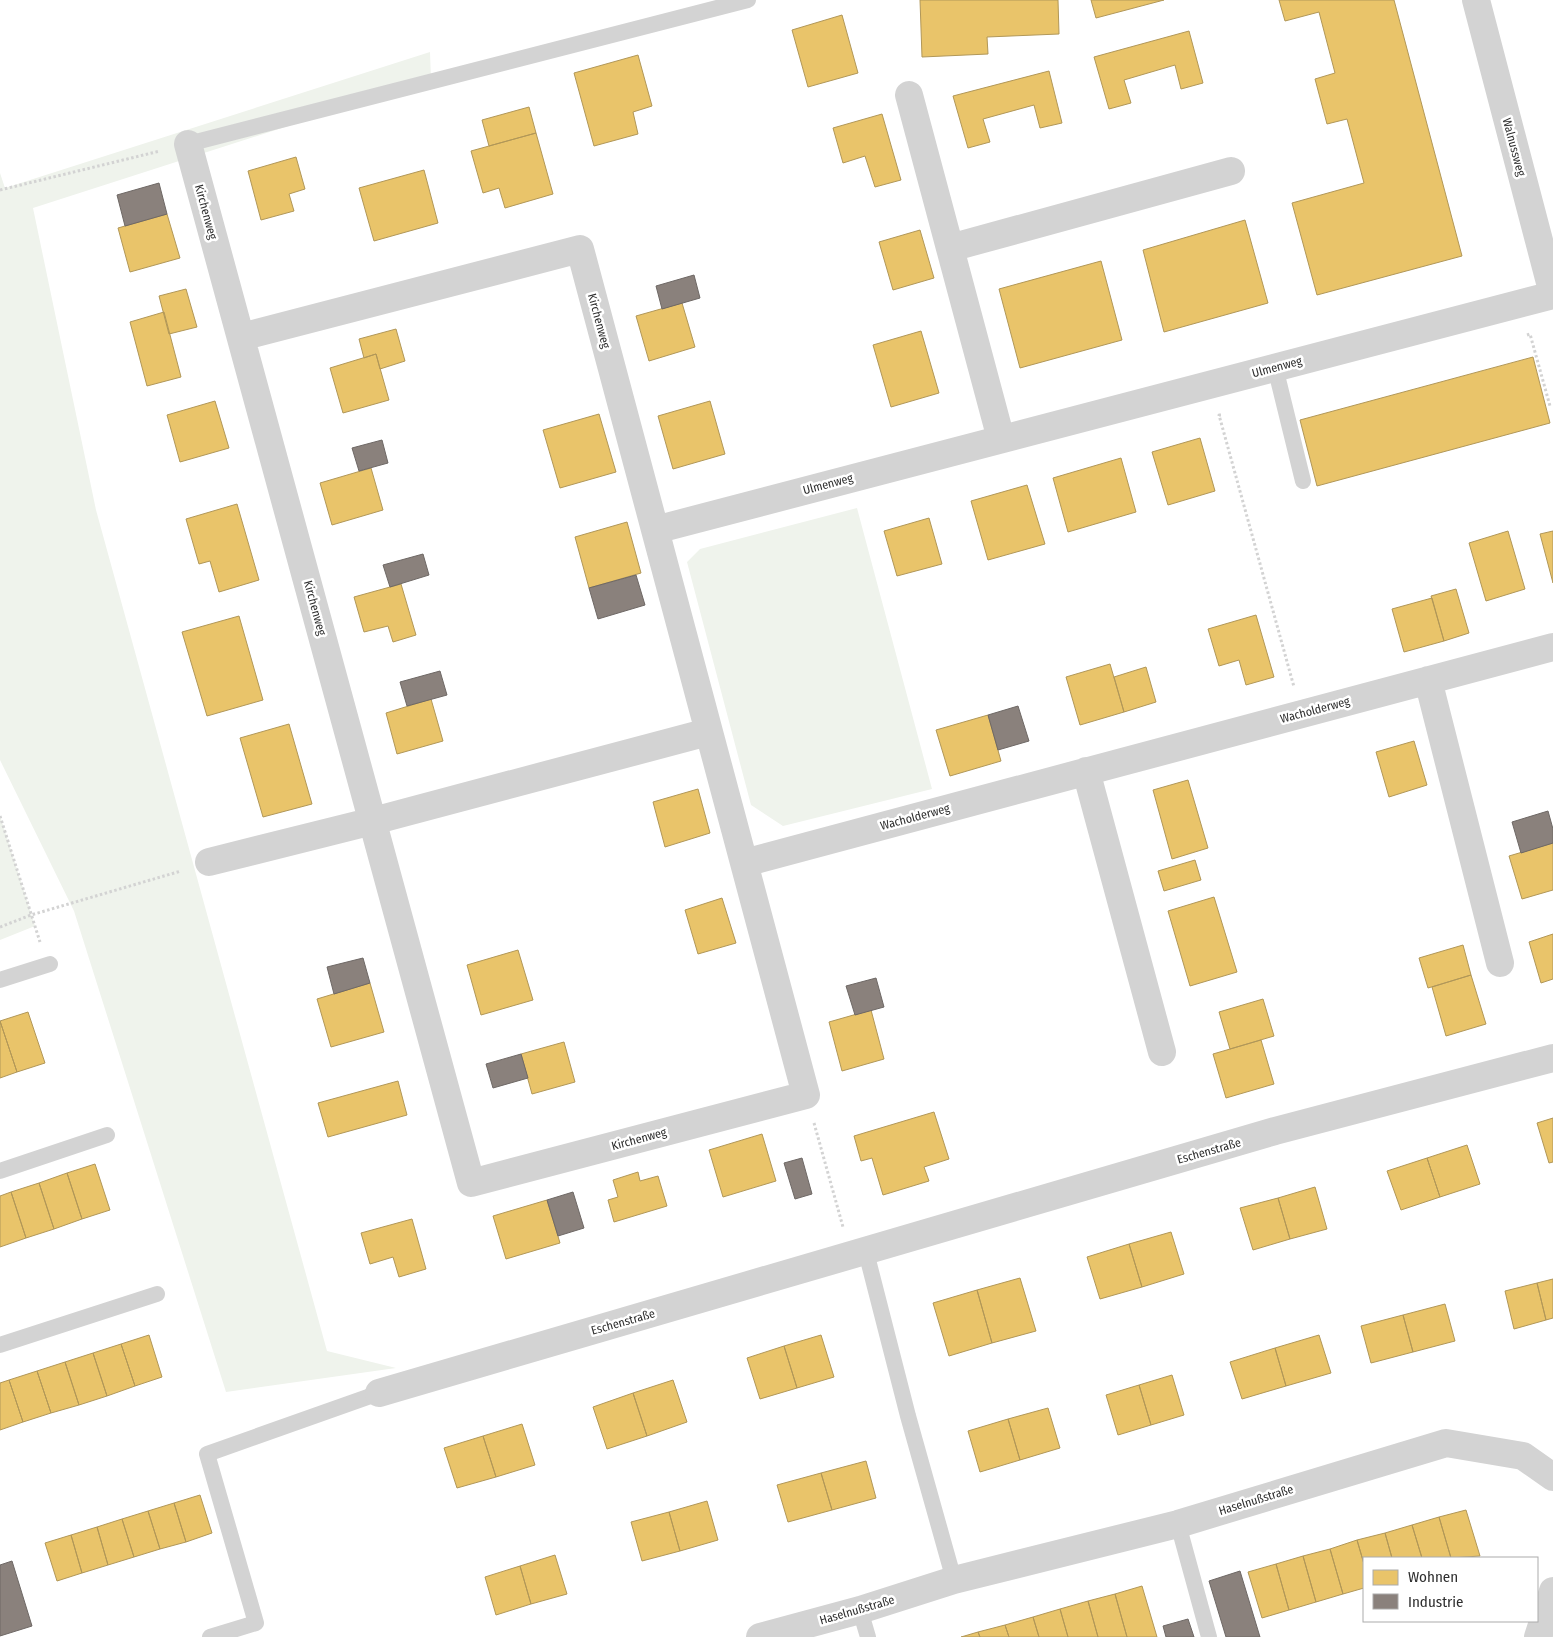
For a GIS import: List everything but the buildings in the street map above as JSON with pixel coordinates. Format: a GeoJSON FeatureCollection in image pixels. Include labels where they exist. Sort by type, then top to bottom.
{"type":"FeatureCollection","features":[{"type":"Feature","properties":{"kind":"street","name":"Walnussweg"},"geometry":{"type":"LineString","coordinates":[[1476,0],[1553,294]]}},
{"type":"Feature","properties":{"kind":"street"},"geometry":{"type":"LineString","coordinates":[[909,95],[1002,439]]}},
{"type":"Feature","properties":{"kind":"street","name":"Kirchenweg"},"geometry":{"type":"LineString","coordinates":[[188,144],[471,1183],[806,1096],[580,249],[241,337]]}},
{"type":"Feature","properties":{"kind":"street"},"geometry":{"type":"LineString","coordinates":[[950,248],[1231,171]]}},
{"type":"Feature","properties":{"kind":"street","name":"Ulmenweg"},"geometry":{"type":"LineString","coordinates":[[655,530],[1553,294]]}},
{"type":"Feature","properties":{"kind":"street","name":"Wacholderweg"},"geometry":{"type":"LineString","coordinates":[[744,863],[1553,647]]}},
{"type":"Feature","properties":{"kind":"street"},"geometry":{"type":"LineString","coordinates":[[1428,680],[1500,963]]}},
{"type":"Feature","properties":{"kind":"street"},"geometry":{"type":"LineString","coordinates":[[209,862],[708,732]]}},
{"type":"Feature","properties":{"kind":"street"},"geometry":{"type":"LineString","coordinates":[[1086,771],[1162,1052]]}},
{"type":"Feature","properties":{"kind":"street","name":"Eschenstraße"},"geometry":{"type":"LineString","coordinates":[[379,1393],[1275,1131],[1553,1058]]}},
{"type":"Feature","properties":{"kind":"street","name":"Haselnußstraße"},"geometry":{"type":"LineString","coordinates":[[760,1637],[860,1610],[954,1580],[1178,1524],[1446,1443],[1523,1456],[1553,1477]]}},
{"type":"Feature","properties":{"kind":"street"},"geometry":{"type":"LineString","coordinates":[[1538,1637],[1553,1590]]}},
{"type":"Feature","properties":{"kind":"lane"},"geometry":{"type":"LineString","coordinates":[[188,144],[748,0]]}},
{"type":"Feature","properties":{"kind":"lane"},"geometry":{"type":"LineString","coordinates":[[1274,367],[1303,482]]}},
{"type":"Feature","properties":{"kind":"lane"},"geometry":{"type":"LineString","coordinates":[[0,980],[50,964]]}},
{"type":"Feature","properties":{"kind":"lane"},"geometry":{"type":"LineString","coordinates":[[0,1171],[107,1135]]}},
{"type":"Feature","properties":{"kind":"lane"},"geometry":{"type":"LineString","coordinates":[[859,1254],[908,1416],[954,1580]]}},
{"type":"Feature","properties":{"kind":"lane"},"geometry":{"type":"LineString","coordinates":[[0,1345],[157,1294]]}},
{"type":"Feature","properties":{"kind":"lane"},"geometry":{"type":"LineString","coordinates":[[210,1637],[256,1623],[207,1454],[379,1393]]}},
{"type":"Feature","properties":{"kind":"lane"},"geometry":{"type":"LineString","coordinates":[[1178,1524],[1209,1637]]}},
{"type":"Feature","properties":{"kind":"lane"},"geometry":{"type":"LineString","coordinates":[[860,1610],[868,1637]]}},
{"type":"Feature","properties":{"kind":"path"},"geometry":{"type":"LineString","coordinates":[[0,190],[188,144]]}},
{"type":"Feature","properties":{"kind":"path"},"geometry":{"type":"LineString","coordinates":[[1520,336],[1530,334],[1550,406]]}},
{"type":"Feature","properties":{"kind":"path"},"geometry":{"type":"LineString","coordinates":[[1228,413],[1219,415],[1302,714]]}},
{"type":"Feature","properties":{"kind":"path"},"geometry":{"type":"LineString","coordinates":[[0,816],[40,944]]}},
{"type":"Feature","properties":{"kind":"path"},"geometry":{"type":"LineString","coordinates":[[0,927],[31,915],[209,862]]}},
{"type":"Feature","properties":{"kind":"path"},"geometry":{"type":"LineString","coordinates":[[806,1096],[859,1254]]}},
{"type":"Feature","properties":{"kind":"shaded area"},"geometry":{"type":"Polygon","coordinates":[[[430,52],[431,80],[33,208],[96,510],[327,1351],[396,1368],[226,1392],[74,911],[0,760],[0,173],[5,188],[430,52]]]}},
{"type":"Feature","properties":{"kind":"shaded area"},"geometry":{"type":"Polygon","coordinates":[[[857,508],[932,789],[783,826],[751,805],[687,562],[700,549],[857,508]]]}},
{"type":"Feature","properties":{"kind":"shaded area"},"geometry":{"type":"Polygon","coordinates":[[[0,816],[35,926],[0,940],[0,816]]]}}]}
